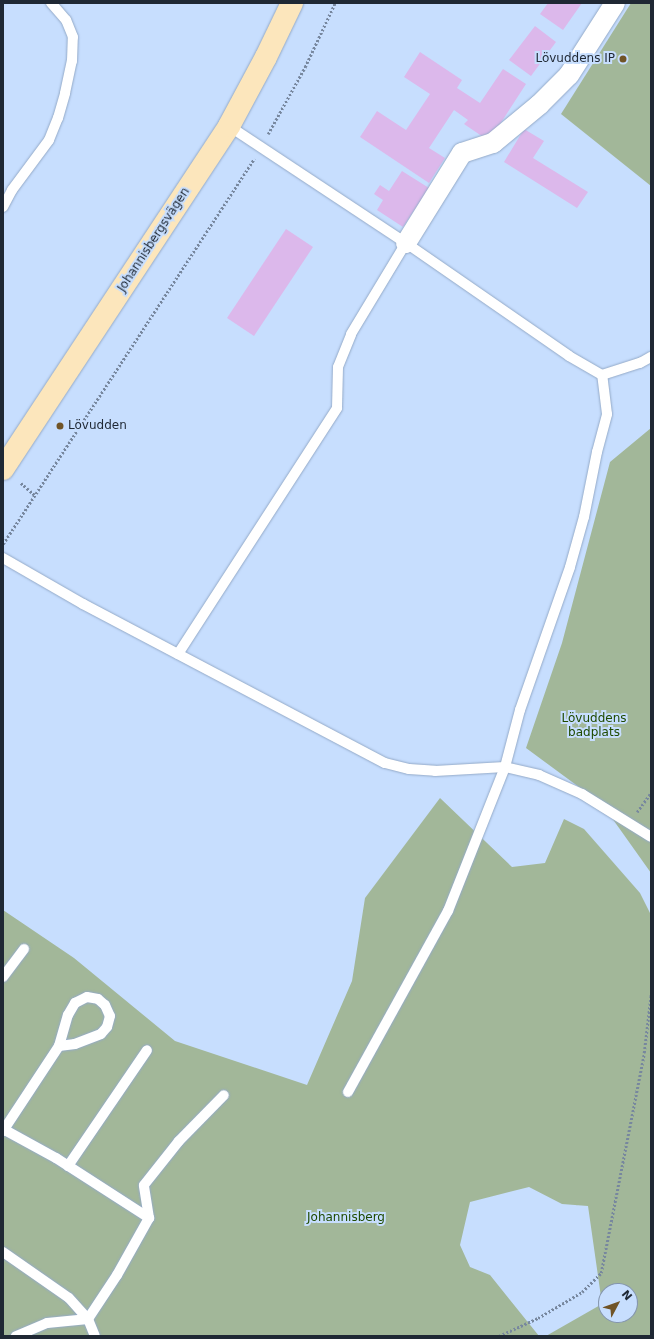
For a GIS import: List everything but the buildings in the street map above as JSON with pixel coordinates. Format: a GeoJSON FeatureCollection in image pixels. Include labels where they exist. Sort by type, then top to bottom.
{"type":"FeatureCollection","features":[{"type":"Feature","properties":{"kind":"main road","name":"Johannisbergsvägen"},"geometry":{"type":"LineString","coordinates":[[3,469],[229,126],[266,57],[292,3]]}},
{"type":"Feature","properties":{"kind":"street"},"geometry":{"type":"LineString","coordinates":[[406,243],[462,153],[493,143],[539,105],[569,75],[615,3]]}},
{"type":"Feature","properties":{"kind":"lane"},"geometry":{"type":"LineString","coordinates":[[3,207],[12,190],[49,140],[58,118],[65,93],[72,61],[73,37],[66,20],[51,3]]}},
{"type":"Feature","properties":{"kind":"lane"},"geometry":{"type":"LineString","coordinates":[[229,126],[260,148],[406,243],[568,356],[602,375],[640,363],[651,357]]}},
{"type":"Feature","properties":{"kind":"lane"},"geometry":{"type":"LineString","coordinates":[[178,654],[337,408],[338,368],[351,334],[406,243]]}},
{"type":"Feature","properties":{"kind":"lane"},"geometry":{"type":"LineString","coordinates":[[348,1092],[448,911],[505,767],[520,710],[570,567],[584,517],[596,452],[607,414],[602,375]]}},
{"type":"Feature","properties":{"kind":"lane"},"geometry":{"type":"LineString","coordinates":[[3,558],[83,604],[385,763],[409,770],[435,771],[505,767],[539,775],[582,794],[651,837]]}},
{"type":"Feature","properties":{"kind":"lane"},"geometry":{"type":"LineString","coordinates":[[3,977],[24,949]]}},
{"type":"Feature","properties":{"kind":"lane"},"geometry":{"type":"LineString","coordinates":[[59,1046],[74,1044],[101,1034],[107,1027],[110,1016],[105,1005],[98,1000],[87,997],[75,1002],[68,1015],[59,1046],[3,1130],[68,1166],[149,1218]]}},
{"type":"Feature","properties":{"kind":"lane"},"geometry":{"type":"LineString","coordinates":[[68,1166],[147,1050]]}},
{"type":"Feature","properties":{"kind":"lane"},"geometry":{"type":"LineString","coordinates":[[16,1336],[47,1324],[88,1319],[117,1275],[149,1218],[144,1185],[179,1141],[224,1096]]}},
{"type":"Feature","properties":{"kind":"lane"},"geometry":{"type":"LineString","coordinates":[[3,1252],[68,1298],[88,1319],[95,1336]]}},
{"type":"Feature","properties":{"kind":"path"},"geometry":{"type":"LineString","coordinates":[[3,544],[189,260],[260,148],[304,67],[335,3]]}},
{"type":"Feature","properties":{"kind":"path"},"geometry":{"type":"LineString","coordinates":[[22,483],[35,495]]}},
{"type":"Feature","properties":{"kind":"path"},"geometry":{"type":"LineString","coordinates":[[628,823],[651,793]]}},
{"type":"Feature","properties":{"kind":"path"},"geometry":{"type":"LineString","coordinates":[[499,1336],[538,1318],[582,1292],[601,1273],[644,1054],[651,994]]}},
{"type":"Feature","properties":{"kind":"green space","name":"Lövuddens IP"},"geometry":{"type":"Polygon","coordinates":[[[631,3],[651,3],[651,186],[561,114],[631,3]]]}},
{"type":"Feature","properties":{"kind":"green space","name":"Lövuddens badplats"},"geometry":{"type":"Polygon","coordinates":[[[651,428],[651,873],[602,804],[526,748],[562,643],[610,462],[651,428]]]}},
{"type":"Feature","properties":{"kind":"green space","name":"Johannisberg"},"geometry":{"type":"Polygon","coordinates":[[[440,798],[512,867],[545,863],[564,819],[584,829],[640,893],[651,915],[651,1336],[546,1336],[598,1306],[598,1323],[638,1323],[638,1283],[599,1283],[588,1206],[562,1204],[529,1187],[470,1202],[460,1245],[470,1267],[490,1275],[539,1336],[3,1336],[3,910],[74,958],[175,1041],[307,1085],[352,981],[365,898],[440,798]]]}},
{"type":"Feature","properties":{"kind":"place","name":"Lövuddens IP"},"geometry":{"type":"Point","coordinates":[623,59]}},
{"type":"Feature","properties":{"kind":"place","name":"Lövudden"},"geometry":{"type":"Point","coordinates":[60,426]}}]}
